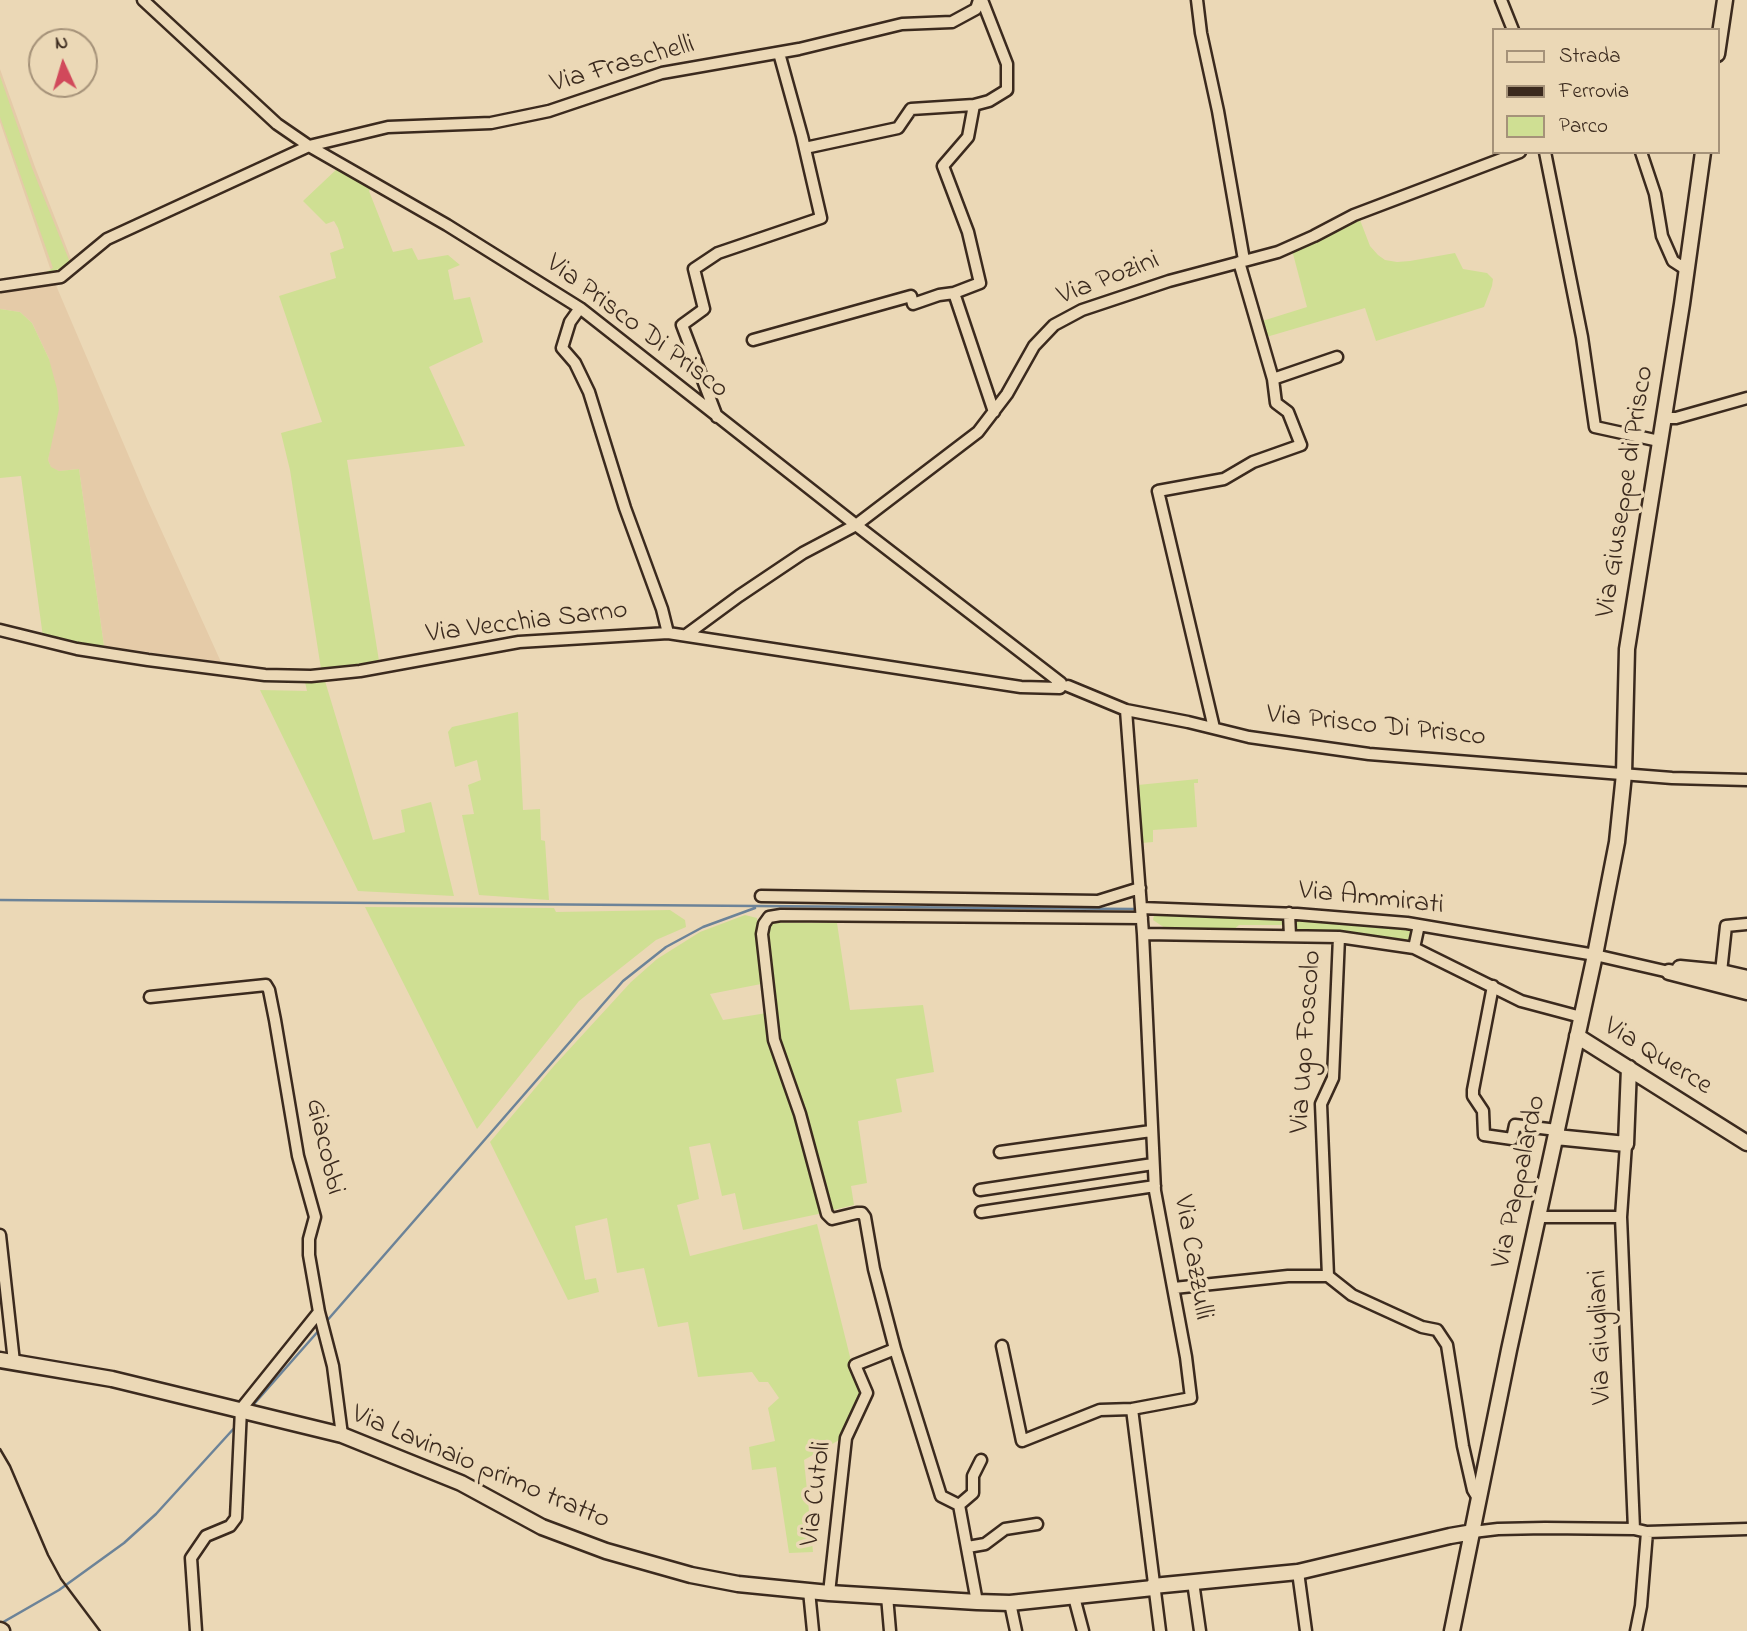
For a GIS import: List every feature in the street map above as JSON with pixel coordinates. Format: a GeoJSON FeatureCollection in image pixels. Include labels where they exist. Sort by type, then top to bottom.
{"type":"FeatureCollection","features":[{"type":"Feature","properties":{"kind":"street","name":"Via Prisco Di Prisco"},"geometry":{"type":"LineString","coordinates":[[143,0],[277,124],[309,146],[447,225],[580,308],[1063,686],[1126,710],[1249,737],[1369,754],[1672,778],[1747,780]]}},
{"type":"Feature","properties":{"kind":"street","name":"Via Fraschelli"},"geometry":{"type":"LineString","coordinates":[[0,286],[61,277],[107,239],[309,146],[388,127],[491,123],[549,111],[663,73],[779,53],[902,24],[952,22],[976,9],[981,0]]}},
{"type":"Feature","properties":{"kind":"street"},"geometry":{"type":"LineString","coordinates":[[805,148],[898,128],[911,108],[974,105],[989,101],[1007,90],[1007,64],[981,0]]}},
{"type":"Feature","properties":{"kind":"street"},"geometry":{"type":"LineString","coordinates":[[1197,0],[1242,261],[1273,379],[1276,403],[1288,412],[1301,445],[1253,462],[1224,479],[1158,491],[1214,728]]}},
{"type":"Feature","properties":{"kind":"street"},"geometry":{"type":"LineString","coordinates":[[1501,0],[1512,28]]}},
{"type":"Feature","properties":{"kind":"street"},"geometry":{"type":"LineString","coordinates":[[1719,40],[1725,0]]}},
{"type":"Feature","properties":{"kind":"street"},"geometry":{"type":"LineString","coordinates":[[717,417],[682,325],[704,309],[694,269],[718,253],[821,218],[779,53]]}},
{"type":"Feature","properties":{"kind":"street"},"geometry":{"type":"LineString","coordinates":[[753,340],[911,296],[913,304],[980,283],[968,232],[943,166],[968,137],[974,105]]}},
{"type":"Feature","properties":{"kind":"street","name":"Via Pozini"},"geometry":{"type":"LineString","coordinates":[[687,635],[738,596],[803,554],[856,526],[978,432],[1007,394],[1034,346],[1055,325],[1082,310],[1169,281],[1278,252],[1354,215],[1515,154]]}},
{"type":"Feature","properties":{"kind":"street"},"geometry":{"type":"LineString","coordinates":[[1545,154],[1581,337],[1595,426],[1659,441]]}},
{"type":"Feature","properties":{"kind":"street"},"geometry":{"type":"LineString","coordinates":[[1642,154],[1655,194],[1662,236],[1674,261],[1687,270]]}},
{"type":"Feature","properties":{"kind":"street","name":"Via Giuseppe di Prisco"},"geometry":{"type":"LineString","coordinates":[[1617,842],[1624,774],[1627,649],[1703,154]]}},
{"type":"Feature","properties":{"kind":"street"},"geometry":{"type":"LineString","coordinates":[[954,293],[994,412]]}},
{"type":"Feature","properties":{"kind":"street"},"geometry":{"type":"LineString","coordinates":[[580,308],[570,322],[562,348],[575,363],[589,392],[668,633]]}},
{"type":"Feature","properties":{"kind":"street"},"geometry":{"type":"LineString","coordinates":[[1273,379],[1337,357]]}},
{"type":"Feature","properties":{"kind":"street"},"geometry":{"type":"LineString","coordinates":[[1663,418],[1676,418],[1747,398]]}},
{"type":"Feature","properties":{"kind":"street","name":"Via Vecchia Sarno"},"geometry":{"type":"LineString","coordinates":[[0,630],[78,649],[265,675],[311,676],[360,671],[519,642],[668,633],[1021,687],[1063,686]]}},
{"type":"Feature","properties":{"kind":"street","name":"Via Cazzulli"},"geometry":{"type":"LineString","coordinates":[[1126,710],[1142,913],[1155,1186],[1191,1398],[1132,1409]]}},
{"type":"Feature","properties":{"kind":"street","name":"Via Pappalardo"},"geometry":{"type":"LineString","coordinates":[[1452,1631],[1617,842]]}},
{"type":"Feature","properties":{"kind":"street"},"geometry":{"type":"LineString","coordinates":[[761,896],[1098,901],[1140,888]]}},
{"type":"Feature","properties":{"kind":"street"},"geometry":{"type":"LineString","coordinates":[[1289,914],[1290,936]]}},
{"type":"Feature","properties":{"kind":"street","name":"Via Ammirati"},"geometry":{"type":"LineString","coordinates":[[895,1349],[873,1269],[864,1217],[862,1213],[857,1213],[832,1219],[827,1214],[800,1114],[774,1040],[762,934],[769,917],[1289,914],[1419,925],[1595,955],[1669,972]]}},
{"type":"Feature","properties":{"kind":"street"},"geometry":{"type":"LineString","coordinates":[[1721,972],[1726,926],[1747,924]]}},
{"type":"Feature","properties":{"kind":"street"},"geometry":{"type":"LineString","coordinates":[[1413,948],[1419,925]]}},
{"type":"Feature","properties":{"kind":"street","name":"Via Ammirati"},"geometry":{"type":"LineString","coordinates":[[1143,934],[1339,937],[1413,948],[1521,1001],[1581,1017]]}},
{"type":"Feature","properties":{"kind":"street","name":"Via Ugo Foscolo"},"geometry":{"type":"LineString","coordinates":[[1328,1276],[1321,1104],[1333,1078],[1339,937]]}},
{"type":"Feature","properties":{"kind":"street"},"geometry":{"type":"LineString","coordinates":[[1669,972],[1680,968],[1747,978]]}},
{"type":"Feature","properties":{"kind":"street"},"geometry":{"type":"LineString","coordinates":[[1669,972],[1747,992]]}},
{"type":"Feature","properties":{"kind":"street","name":"Giacobbi"},"geometry":{"type":"LineString","coordinates":[[150,997],[262,984],[270,990],[298,1156],[315,1217],[309,1239],[309,1255],[332,1366],[342,1435]]}},
{"type":"Feature","properties":{"kind":"street"},"geometry":{"type":"LineString","coordinates":[[1493,986],[1473,1090],[1473,1096],[1483,1111],[1484,1135],[1512,1139],[1514,1125],[1626,1144]]}},
{"type":"Feature","properties":{"kind":"street","name":"Via Querce"},"geometry":{"type":"LineString","coordinates":[[1577,1036],[1747,1143]]}},
{"type":"Feature","properties":{"kind":"street","name":"Via Giugliani"},"geometry":{"type":"LineString","coordinates":[[1629,1069],[1621,1217],[1634,1529]]}},
{"type":"Feature","properties":{"kind":"street"},"geometry":{"type":"LineString","coordinates":[[1000,1152],[1151,1131]]}},
{"type":"Feature","properties":{"kind":"street"},"geometry":{"type":"LineString","coordinates":[[980,1190],[1153,1164]]}},
{"type":"Feature","properties":{"kind":"street"},"geometry":{"type":"LineString","coordinates":[[981,1212],[1155,1186]]}},
{"type":"Feature","properties":{"kind":"street"},"geometry":{"type":"LineString","coordinates":[[1538,1217],[1621,1217]]}},
{"type":"Feature","properties":{"kind":"street"},"geometry":{"type":"LineString","coordinates":[[0,1235],[7,1361]]}},
{"type":"Feature","properties":{"kind":"street"},"geometry":{"type":"LineString","coordinates":[[1174,1288],[1288,1276],[1328,1276],[1352,1295],[1422,1327],[1437,1330],[1447,1345],[1463,1446],[1474,1490],[1480,1501]]}},
{"type":"Feature","properties":{"kind":"street"},"geometry":{"type":"LineString","coordinates":[[196,1631],[191,1558],[206,1536],[230,1526],[236,1518],[241,1409],[320,1316]]}},
{"type":"Feature","properties":{"kind":"street"},"geometry":{"type":"LineString","coordinates":[[1002,1346],[1022,1441],[1100,1410],[1132,1409],[1160,1631]]}},
{"type":"Feature","properties":{"kind":"street"},"geometry":{"type":"LineString","coordinates":[[895,1349],[941,1496],[959,1505]]}},
{"type":"Feature","properties":{"kind":"street","name":"Via Cutoli"},"geometry":{"type":"LineString","coordinates":[[829,1592],[846,1438],[867,1394],[856,1365],[895,1349]]}},
{"type":"Feature","properties":{"kind":"street","name":"Via Lavinaio primo tratto"},"geometry":{"type":"LineString","coordinates":[[7,1361],[112,1379],[342,1435],[442,1474],[542,1527],[606,1551],[691,1575],[738,1584],[1010,1603],[1298,1572],[1473,1532]]}},
{"type":"Feature","properties":{"kind":"street"},"geometry":{"type":"LineString","coordinates":[[959,1505],[973,1493],[973,1476],[981,1460]]}},
{"type":"Feature","properties":{"kind":"street"},"geometry":{"type":"LineString","coordinates":[[959,1505],[977,1602]]}},
{"type":"Feature","properties":{"kind":"street"},"geometry":{"type":"LineString","coordinates":[[968,1548],[985,1545],[1005,1529],[1037,1524]]}},
{"type":"Feature","properties":{"kind":"street"},"geometry":{"type":"LineString","coordinates":[[1473,1532],[1545,1528],[1634,1529],[1647,1532],[1747,1529]]}},
{"type":"Feature","properties":{"kind":"street"},"geometry":{"type":"LineString","coordinates":[[1636,1631],[1641,1606],[1647,1532]]}},
{"type":"Feature","properties":{"kind":"street"},"geometry":{"type":"LineString","coordinates":[[1298,1572],[1306,1631]]}},
{"type":"Feature","properties":{"kind":"street"},"geometry":{"type":"LineString","coordinates":[[1193,1582],[1200,1631]]}},
{"type":"Feature","properties":{"kind":"street"},"geometry":{"type":"LineString","coordinates":[[809,1591],[813,1631]]}},
{"type":"Feature","properties":{"kind":"street"},"geometry":{"type":"LineString","coordinates":[[887,1596],[890,1631]]}},
{"type":"Feature","properties":{"kind":"street"},"geometry":{"type":"LineString","coordinates":[[1074,1597],[1083,1631]]}},
{"type":"Feature","properties":{"kind":"street"},"geometry":{"type":"LineString","coordinates":[[1010,1603],[1016,1631]]}},
{"type":"Feature","properties":{"kind":"shaded area"},"geometry":{"type":"Polygon","coordinates":[[[0,69],[73,264],[55,274],[50,268],[0,122],[0,69]]]}},
{"type":"Feature","properties":{"kind":"shaded area"},"geometry":{"type":"Polygon","coordinates":[[[55,283],[148,501],[221,662],[104,646],[79,469],[59,471],[51,468],[48,460],[51,441],[49,359],[32,323],[20,312],[0,309],[0,289],[55,283]]]}},
{"type":"Feature","properties":{"kind":"green space"},"geometry":{"type":"Polygon","coordinates":[[[0,76],[32,168],[71,265],[55,274],[41,275],[53,268],[0,117],[0,76]]]}},
{"type":"Feature","properties":{"kind":"green space"},"geometry":{"type":"Polygon","coordinates":[[[339,167],[372,186],[369,191],[393,252],[412,248],[418,260],[448,255],[460,265],[448,270],[454,300],[470,297],[483,342],[429,367],[465,446],[347,460],[379,661],[321,669],[290,470],[281,433],[322,422],[279,296],[336,278],[330,253],[344,248],[338,228],[334,221],[326,224],[303,201],[339,167]]]}},
{"type":"Feature","properties":{"kind":"green space"},"geometry":{"type":"Polygon","coordinates":[[[1360,220],[1370,246],[1385,260],[1410,261],[1455,253],[1463,269],[1487,273],[1493,279],[1484,307],[1376,341],[1365,308],[1263,338],[1259,322],[1307,307],[1292,250],[1360,220]]]}},
{"type":"Feature","properties":{"kind":"green space"},"geometry":{"type":"Polygon","coordinates":[[[0,309],[20,312],[32,323],[49,359],[59,409],[48,460],[51,467],[59,471],[79,469],[104,646],[43,637],[21,476],[0,478],[0,309]]]}},
{"type":"Feature","properties":{"kind":"green space"},"geometry":{"type":"Polygon","coordinates":[[[325,681],[373,840],[405,832],[401,810],[431,802],[454,896],[358,891],[260,690],[307,691],[305,682],[325,681]]]}},
{"type":"Feature","properties":{"kind":"green space"},"geometry":{"type":"Polygon","coordinates":[[[518,712],[523,810],[540,809],[549,900],[479,895],[462,815],[474,814],[468,785],[481,780],[477,760],[455,767],[448,732],[452,727],[518,712]]]}},
{"type":"Feature","properties":{"kind":"green space"},"geometry":{"type":"Polygon","coordinates":[[[1198,779],[1198,783],[1194,783],[1197,827],[1153,830],[1153,842],[1142,843],[1138,785],[1198,779]]]}},
{"type":"Feature","properties":{"kind":"green space"},"geometry":{"type":"Polygon","coordinates":[[[365,907],[554,908],[556,912],[670,910],[685,920],[686,927],[656,940],[579,1001],[477,1129],[365,907]]]}},
{"type":"Feature","properties":{"kind":"green space"},"geometry":{"type":"Polygon","coordinates":[[[1158,913],[1286,916],[1286,925],[1239,925],[1232,931],[1165,928],[1153,920],[1158,913]]]}},
{"type":"Feature","properties":{"kind":"green space"},"geometry":{"type":"Polygon","coordinates":[[[745,915],[757,918],[761,984],[710,994],[723,1020],[767,1013],[823,1213],[743,1230],[735,1193],[722,1196],[710,1143],[689,1147],[699,1199],[677,1205],[690,1256],[817,1224],[859,1393],[841,1439],[804,1460],[813,1552],[789,1553],[776,1467],[752,1470],[749,1447],[775,1441],[768,1408],[779,1398],[768,1382],[759,1382],[752,1372],[698,1377],[688,1322],[658,1327],[644,1268],[617,1273],[607,1218],[575,1226],[585,1280],[596,1278],[599,1292],[568,1300],[490,1142],[553,1067],[631,982],[657,959],[700,932],[745,915]]]}},
{"type":"Feature","properties":{"kind":"green space"},"geometry":{"type":"Polygon","coordinates":[[[1295,917],[1380,924],[1412,930],[1410,942],[1359,935],[1295,931],[1295,917]]]}},
{"type":"Feature","properties":{"kind":"green space"},"geometry":{"type":"Polygon","coordinates":[[[779,923],[837,923],[850,1010],[923,1005],[934,1072],[896,1079],[902,1112],[858,1121],[867,1183],[851,1186],[854,1205],[829,1211],[779,1034],[768,927],[779,923]]]}},
{"type":"Feature","properties":{"kind":"waterway"},"geometry":{"type":"LineString","coordinates":[[0,900],[1135,909]]}},
{"type":"Feature","properties":{"kind":"waterway"},"geometry":{"type":"LineString","coordinates":[[325,1323],[623,981],[666,947],[703,927],[755,908]]}},
{"type":"Feature","properties":{"kind":"waterway"},"geometry":{"type":"LineString","coordinates":[[254,1404],[321,1328]]}},
{"type":"Feature","properties":{"kind":"waterway"},"geometry":{"type":"LineString","coordinates":[[0,1624],[59,1590],[124,1543],[156,1514],[237,1425]]}},
{"type":"Feature","properties":{"kind":"railway"},"geometry":{"type":"LineString","coordinates":[[0,1449],[61,1579],[100,1631]]}}]}
